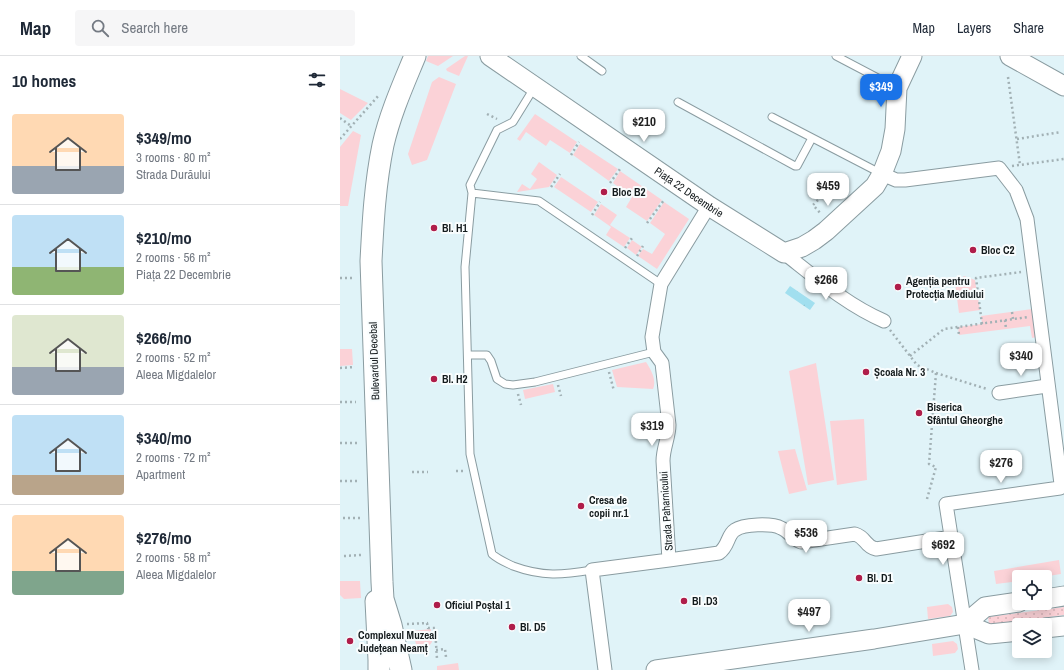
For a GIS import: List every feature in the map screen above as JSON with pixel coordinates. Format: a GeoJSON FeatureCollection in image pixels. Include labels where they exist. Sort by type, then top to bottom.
{"type":"FeatureCollection","features":[{"type":"Feature","properties":{"kind":"main road","name":"Bulevardul Decebal"},"geometry":{"type":"LineString","coordinates":[[379,670],[370,462],[366,240],[370,180],[377,139],[405,56]]}},
{"type":"Feature","properties":{"kind":"main road","name":"Bulevardul Decebal"},"geometry":{"type":"LineString","coordinates":[[401,670],[391,625],[383,599],[382,588],[371,261],[373,213],[383,145],[397,99],[415,56]]}},
{"type":"Feature","properties":{"kind":"street","name":"Piața 22 Decembrie"},"geometry":{"type":"LineString","coordinates":[[490,56],[709,206],[784,253]]}},
{"type":"Feature","properties":{"kind":"street"},"geometry":{"type":"LineString","coordinates":[[784,253],[802,247],[826,230],[875,186],[882,174],[894,141],[897,88],[912,56]]}},
{"type":"Feature","properties":{"kind":"street"},"geometry":{"type":"LineString","coordinates":[[1010,56],[1064,86]]}},
{"type":"Feature","properties":{"kind":"street"},"geometry":{"type":"LineString","coordinates":[[882,174],[896,180],[905,180],[999,168],[1016,190],[1027,219],[1061,484],[1060,488],[946,504],[972,627],[972,670]]}},
{"type":"Feature","properties":{"kind":"street","name":"Strada Paharnicului"},"geometry":{"type":"LineString","coordinates":[[592,570],[669,560],[663,452],[669,432],[669,425],[662,363],[654,352],[652,337],[661,284],[709,206]]}},
{"type":"Feature","properties":{"kind":"street"},"geometry":{"type":"LineString","coordinates":[[784,253],[841,297],[868,314],[884,321]]}},
{"type":"Feature","properties":{"kind":"street"},"geometry":{"type":"LineString","coordinates":[[999,393],[1048,386]]}},
{"type":"Feature","properties":{"kind":"street"},"geometry":{"type":"LineString","coordinates":[[669,560],[719,553],[724,550],[730,535],[734,530],[752,526],[771,525],[781,528],[794,540],[801,542],[855,534],[861,536],[869,547],[876,549],[952,537]]}},
{"type":"Feature","properties":{"kind":"street"},"geometry":{"type":"LineString","coordinates":[[592,570],[605,670]]}},
{"type":"Feature","properties":{"kind":"street"},"geometry":{"type":"LineString","coordinates":[[1052,598],[1064,596]]}},
{"type":"Feature","properties":{"kind":"street"},"geometry":{"type":"LineString","coordinates":[[972,627],[984,607],[1012,603]]}},
{"type":"Feature","properties":{"kind":"street"},"geometry":{"type":"LineString","coordinates":[[1052,627],[1064,626]]}},
{"type":"Feature","properties":{"kind":"street"},"geometry":{"type":"LineString","coordinates":[[656,670],[874,639],[972,627],[989,634],[1012,632]]}},
{"type":"Feature","properties":{"kind":"lane"},"geometry":{"type":"LineString","coordinates":[[582,56],[602,71]]}},
{"type":"Feature","properties":{"kind":"lane"},"geometry":{"type":"LineString","coordinates":[[836,56],[897,88]]}},
{"type":"Feature","properties":{"kind":"lane"},"geometry":{"type":"LineString","coordinates":[[535,87],[513,122],[497,130],[470,185],[472,193],[465,267],[470,454],[474,479],[492,554],[498,560],[542,574],[556,575],[592,570]]}},
{"type":"Feature","properties":{"kind":"lane"},"geometry":{"type":"LineString","coordinates":[[678,102],[795,166],[797,166],[812,138]]}},
{"type":"Feature","properties":{"kind":"lane"},"geometry":{"type":"LineString","coordinates":[[772,117],[882,174]]}},
{"type":"Feature","properties":{"kind":"lane"},"geometry":{"type":"LineString","coordinates":[[472,193],[539,201],[661,284]]}},
{"type":"Feature","properties":{"kind":"lane"},"geometry":{"type":"LineString","coordinates":[[468,355],[487,355],[491,361],[497,379],[505,384],[513,385],[535,382],[654,352]]}},
{"type":"Feature","properties":{"kind":"path"},"geometry":{"type":"LineString","coordinates":[[1008,78],[1020,165]]}},
{"type":"Feature","properties":{"kind":"path"},"geometry":{"type":"LineString","coordinates":[[340,139],[379,95]]}},
{"type":"Feature","properties":{"kind":"path"},"geometry":{"type":"LineString","coordinates":[[340,118],[351,126]]}},
{"type":"Feature","properties":{"kind":"path"},"geometry":{"type":"LineString","coordinates":[[1017,139],[1061,132]]}},
{"type":"Feature","properties":{"kind":"path"},"geometry":{"type":"LineString","coordinates":[[571,156],[579,142]]}},
{"type":"Feature","properties":{"kind":"path"},"geometry":{"type":"LineString","coordinates":[[1010,167],[1064,159]]}},
{"type":"Feature","properties":{"kind":"path"},"geometry":{"type":"LineString","coordinates":[[610,183],[620,169]]}},
{"type":"Feature","properties":{"kind":"path"},"geometry":{"type":"LineString","coordinates":[[551,187],[560,174]]}},
{"type":"Feature","properties":{"kind":"path"},"geometry":{"type":"LineString","coordinates":[[647,224],[664,200]]}},
{"type":"Feature","properties":{"kind":"path"},"geometry":{"type":"LineString","coordinates":[[818,200],[813,205],[825,218]]}},
{"type":"Feature","properties":{"kind":"path"},"geometry":{"type":"LineString","coordinates":[[592,215],[600,202]]}},
{"type":"Feature","properties":{"kind":"path"},"geometry":{"type":"LineString","coordinates":[[625,249],[632,238]]}},
{"type":"Feature","properties":{"kind":"path"},"geometry":{"type":"LineString","coordinates":[[636,257],[643,246]]}},
{"type":"Feature","properties":{"kind":"path"},"geometry":{"type":"LineString","coordinates":[[982,324],[976,278],[1027,271]]}},
{"type":"Feature","properties":{"kind":"path"},"geometry":{"type":"LineString","coordinates":[[340,278],[352,278]]}},
{"type":"Feature","properties":{"kind":"path"},"geometry":{"type":"LineString","coordinates":[[1012,312],[1013,319]]}},
{"type":"Feature","properties":{"kind":"path"},"geometry":{"type":"LineString","coordinates":[[910,356],[944,329],[1034,316]]}},
{"type":"Feature","properties":{"kind":"path"},"geometry":{"type":"LineString","coordinates":[[1005,320],[1006,329]]}},
{"type":"Feature","properties":{"kind":"path"},"geometry":{"type":"LineString","coordinates":[[884,321],[917,365],[936,373],[999,393]]}},
{"type":"Feature","properties":{"kind":"path"},"geometry":{"type":"LineString","coordinates":[[958,327],[959,335]]}},
{"type":"Feature","properties":{"kind":"path"},"geometry":{"type":"LineString","coordinates":[[607,364],[614,391]]}},
{"type":"Feature","properties":{"kind":"path"},"geometry":{"type":"LineString","coordinates":[[340,368],[355,367]]}},
{"type":"Feature","properties":{"kind":"path"},"geometry":{"type":"LineString","coordinates":[[927,499],[936,467],[929,464],[936,373]]}},
{"type":"Feature","properties":{"kind":"path"},"geometry":{"type":"LineString","coordinates":[[340,402],[356,402]]}},
{"type":"Feature","properties":{"kind":"path"},"geometry":{"type":"LineString","coordinates":[[340,443],[358,443]]}},
{"type":"Feature","properties":{"kind":"path"},"geometry":{"type":"LineString","coordinates":[[412,472],[428,472]]}},
{"type":"Feature","properties":{"kind":"path"},"geometry":{"type":"LineString","coordinates":[[340,481],[359,481]]}},
{"type":"Feature","properties":{"kind":"path"},"geometry":{"type":"LineString","coordinates":[[343,518],[360,518]]}},
{"type":"Feature","properties":{"kind":"path"},"geometry":{"type":"LineString","coordinates":[[344,556],[361,555]]}},
{"type":"Feature","properties":{"kind":"path"},"geometry":{"type":"LineString","coordinates":[[404,624],[427,623],[428,628],[434,628],[437,659]]}},
{"type":"Feature","properties":{"kind":"path"},"geometry":{"type":"LineString","coordinates":[[436,650],[445,649],[446,657]]}},
{"type":"Feature","properties":{"kind":"shaded area"},"geometry":{"type":"Polygon","coordinates":[[[428,56],[453,56],[438,66],[426,61],[428,56]]]}},
{"type":"Feature","properties":{"kind":"shaded area"},"geometry":{"type":"Polygon","coordinates":[[[465,56],[468,56],[459,76],[447,71],[446,69],[465,56]]]}},
{"type":"Feature","properties":{"kind":"shaded area"},"geometry":{"type":"Polygon","coordinates":[[[439,77],[456,84],[427,160],[412,165],[408,154],[432,82],[439,77]]]}},
{"type":"Feature","properties":{"kind":"shaded area"},"geometry":{"type":"Polygon","coordinates":[[[340,89],[368,103],[351,120],[340,113],[340,89]]]}},
{"type":"Feature","properties":{"kind":"shaded area"},"geometry":{"type":"Polygon","coordinates":[[[535,114],[577,142],[570,153],[550,140],[546,146],[526,132],[520,141],[517,139],[535,114]]]}},
{"type":"Feature","properties":{"kind":"shaded area"},"geometry":{"type":"Polygon","coordinates":[[[353,131],[361,135],[348,206],[340,206],[340,147],[353,131]]]}},
{"type":"Feature","properties":{"kind":"shaded area"},"geometry":{"type":"Polygon","coordinates":[[[580,144],[618,169],[609,181],[573,155],[580,144]]]}},
{"type":"Feature","properties":{"kind":"shaded area"},"geometry":{"type":"Polygon","coordinates":[[[539,162],[557,175],[549,187],[517,192],[522,184],[530,189],[537,179],[531,174],[539,162]]]}},
{"type":"Feature","properties":{"kind":"shaded area"},"geometry":{"type":"Polygon","coordinates":[[[620,171],[662,200],[647,221],[626,207],[632,197],[613,183],[620,171]]]}},
{"type":"Feature","properties":{"kind":"shaded area"},"geometry":{"type":"Polygon","coordinates":[[[561,177],[598,202],[591,212],[554,187],[561,177]]]}},
{"type":"Feature","properties":{"kind":"shaded area"},"geometry":{"type":"Polygon","coordinates":[[[664,202],[689,219],[657,269],[638,256],[643,249],[652,254],[665,234],[650,223],[664,202]]]}},
{"type":"Feature","properties":{"kind":"shaded area"},"geometry":{"type":"Polygon","coordinates":[[[601,204],[617,215],[610,225],[630,238],[624,247],[606,235],[611,227],[594,215],[601,204]]]}},
{"type":"Feature","properties":{"kind":"shaded area"},"geometry":{"type":"Polygon","coordinates":[[[632,240],[642,247],[636,255],[627,248],[632,240]]]}},
{"type":"Feature","properties":{"kind":"shaded area"},"geometry":{"type":"Polygon","coordinates":[[[964,276],[975,280],[980,310],[959,313],[955,283],[964,276]]]}},
{"type":"Feature","properties":{"kind":"shaded area"},"geometry":{"type":"Polygon","coordinates":[[[1032,309],[1037,337],[1032,338],[1030,326],[959,335],[958,327],[982,324],[981,316],[1032,309]]]}},
{"type":"Feature","properties":{"kind":"shaded area"},"geometry":{"type":"Polygon","coordinates":[[[340,349],[352,349],[353,365],[340,366],[340,349]]]}},
{"type":"Feature","properties":{"kind":"shaded area"},"geometry":{"type":"Polygon","coordinates":[[[646,362],[654,379],[653,389],[617,387],[612,370],[646,362]]]}},
{"type":"Feature","properties":{"kind":"shaded area"},"geometry":{"type":"Polygon","coordinates":[[[816,363],[834,480],[808,485],[789,371],[816,363]]]}},
{"type":"Feature","properties":{"kind":"shaded area"},"geometry":{"type":"Polygon","coordinates":[[[553,384],[555,392],[525,399],[523,390],[553,384]]]}},
{"type":"Feature","properties":{"kind":"shaded area"},"geometry":{"type":"Polygon","coordinates":[[[864,419],[867,480],[837,485],[830,421],[864,419]]]}},
{"type":"Feature","properties":{"kind":"shaded area"},"geometry":{"type":"Polygon","coordinates":[[[795,449],[807,490],[789,494],[778,451],[795,449]]]}},
{"type":"Feature","properties":{"kind":"shaded area"},"geometry":{"type":"Polygon","coordinates":[[[1059,560],[1061,574],[1052,575],[1052,570],[1012,570],[1012,582],[996,584],[994,571],[1059,560]]]}},
{"type":"Feature","properties":{"kind":"shaded area"},"geometry":{"type":"Polygon","coordinates":[[[340,581],[360,581],[361,598],[344,599],[340,595],[340,581]]]}},
{"type":"Feature","properties":{"kind":"shaded area"},"geometry":{"type":"Polygon","coordinates":[[[948,604],[952,607],[953,612],[950,616],[928,619],[927,607],[948,604]]]}},
{"type":"Feature","properties":{"kind":"shaded area"},"geometry":{"type":"Polygon","coordinates":[[[1064,607],[1064,615],[1042,618],[1012,618],[1012,622],[989,625],[988,617],[1052,610],[1052,609],[1064,607]]]}},
{"type":"Feature","properties":{"kind":"shaded area"},"geometry":{"type":"Polygon","coordinates":[[[431,629],[432,642],[423,654],[419,653],[412,631],[431,629]]]}},
{"type":"Feature","properties":{"kind":"shaded area"},"geometry":{"type":"Polygon","coordinates":[[[953,641],[957,644],[958,649],[955,653],[933,656],[932,644],[953,641]]]}},
{"type":"Feature","properties":{"kind":"shaded area"},"geometry":{"type":"Polygon","coordinates":[[[458,663],[459,670],[437,670],[437,666],[458,663]]]}},
{"type":"Feature","properties":{"kind":"water"},"geometry":{"type":"Polygon","coordinates":[[[790,286],[815,303],[810,310],[785,293],[790,286]]]}},
{"type":"Feature","properties":{"kind":"place","name":"Bloc B2"},"geometry":{"type":"Point","coordinates":[604,192]}},
{"type":"Feature","properties":{"kind":"place","name":"Bl. H1"},"geometry":{"type":"Point","coordinates":[434,228]}},
{"type":"Feature","properties":{"kind":"place","name":"Bloc C2"},"geometry":{"type":"Point","coordinates":[973,250]}},
{"type":"Feature","properties":{"kind":"place","name":"Agenția pentru Protecția Mediului"},"geometry":{"type":"Point","coordinates":[898,287]}},
{"type":"Feature","properties":{"kind":"place","name":"Școala Nr. 3"},"geometry":{"type":"Point","coordinates":[866,372]}},
{"type":"Feature","properties":{"kind":"place","name":"Bl. H2"},"geometry":{"type":"Point","coordinates":[434,379]}},
{"type":"Feature","properties":{"kind":"place","name":"Biserica Sfântul Gheorghe"},"geometry":{"type":"Point","coordinates":[919,413]}},
{"type":"Feature","properties":{"kind":"place","name":"Cresa de copii nr.1"},"geometry":{"type":"Point","coordinates":[581,506]}},
{"type":"Feature","properties":{"kind":"place","name":"Bl. D1"},"geometry":{"type":"Point","coordinates":[859,578]}},
{"type":"Feature","properties":{"kind":"place","name":"Bl .D3"},"geometry":{"type":"Point","coordinates":[684,601]}},
{"type":"Feature","properties":{"kind":"place","name":"Oficiul Poștal 1"},"geometry":{"type":"Point","coordinates":[437,605]}},
{"type":"Feature","properties":{"kind":"place","name":"Bl. D5"},"geometry":{"type":"Point","coordinates":[512,627]}},
{"type":"Feature","properties":{"kind":"place","name":"Complexul Muzeal Județean Neamț"},"geometry":{"type":"Point","coordinates":[350,641]}}]}
